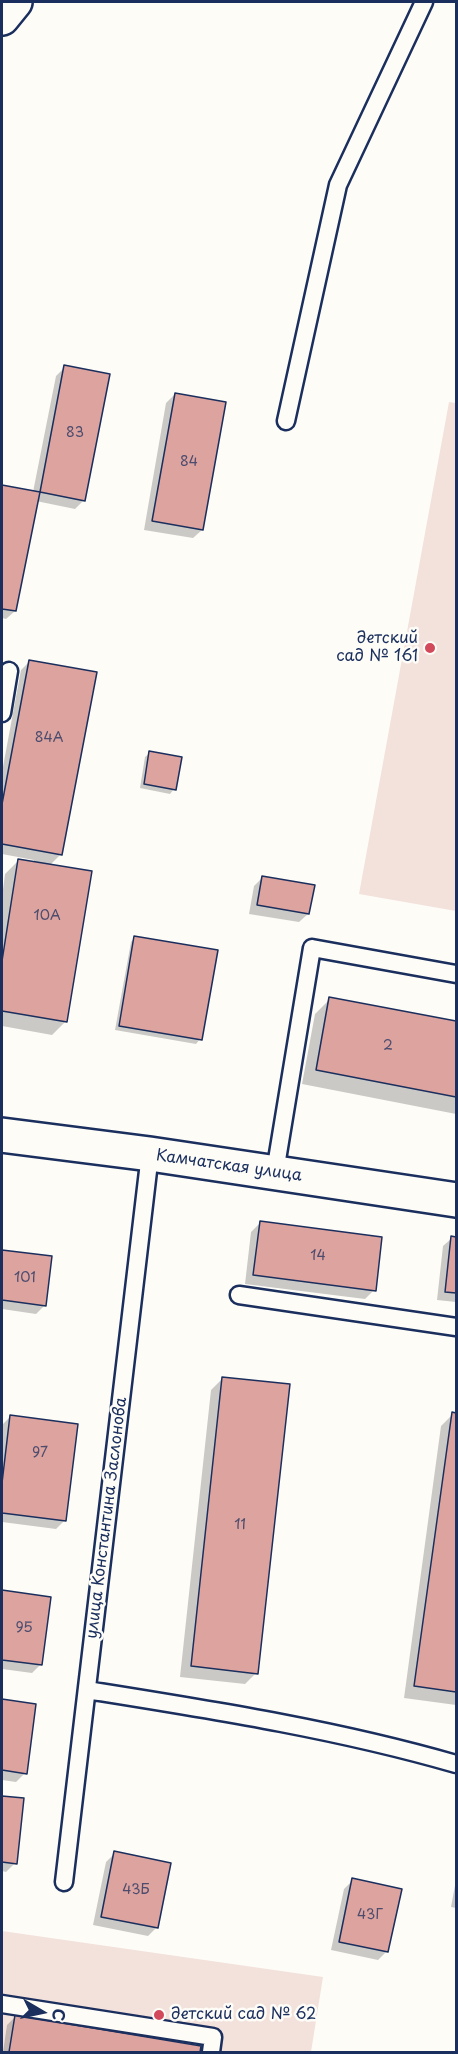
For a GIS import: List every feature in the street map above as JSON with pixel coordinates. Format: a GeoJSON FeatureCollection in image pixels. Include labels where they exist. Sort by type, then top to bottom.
{"type":"FeatureCollection","features":[{"type":"Feature","properties":{"kind":"street"},"geometry":{"type":"LineString","coordinates":[[2,18],[15,2]]}},
{"type":"Feature","properties":{"kind":"street","name":"Камчатская улица"},"geometry":{"type":"LineString","coordinates":[[2,1135],[150,1154],[456,1200]]}},
{"type":"Feature","properties":{"kind":"lane"},"geometry":{"type":"LineString","coordinates":[[286,421],[338,185],[424,2]]}},
{"type":"Feature","properties":{"kind":"lane"},"geometry":{"type":"LineString","coordinates":[[2,712],[9,671]]}},
{"type":"Feature","properties":{"kind":"lane"},"geometry":{"type":"LineString","coordinates":[[275,1172],[312,948],[456,974]]}},
{"type":"Feature","properties":{"kind":"lane","name":"улица Константина Заслонова"},"geometry":{"type":"LineString","coordinates":[[64,1882],[150,1154]]}},
{"type":"Feature","properties":{"kind":"lane"},"geometry":{"type":"LineString","coordinates":[[238,1295],[456,1327]]}},
{"type":"Feature","properties":{"kind":"lane"},"geometry":{"type":"LineString","coordinates":[[87,1690],[282,1721],[381,1742],[456,1764]]}},
{"type":"Feature","properties":{"kind":"lane"},"geometry":{"type":"LineString","coordinates":[[2,2004],[213,2037],[211,2052]]}},
{"type":"Feature","properties":{"kind":"shaded area","name":"детский сад № 161"},"geometry":{"type":"Polygon","coordinates":[[[449,402],[456,403],[456,911],[359,894],[449,402]]]}},
{"type":"Feature","properties":{"kind":"shaded area","name":"детский сад № 62"},"geometry":{"type":"Polygon","coordinates":[[[2,1931],[323,1977],[311,2052],[2,2052],[2,1931]]]}},
{"type":"Feature","properties":{"kind":"building"},"geometry":{"type":"Polygon","coordinates":[[[64,365],[110,374],[85,501],[40,492],[64,365]]]}},
{"type":"Feature","properties":{"kind":"building"},"geometry":{"type":"Polygon","coordinates":[[[175,393],[226,402],[203,530],[152,521],[175,393]]]}},
{"type":"Feature","properties":{"kind":"building"},"geometry":{"type":"Polygon","coordinates":[[[2,485],[40,492],[16,611],[2,609],[2,485]]]}},
{"type":"Feature","properties":{"kind":"building"},"geometry":{"type":"Polygon","coordinates":[[[29,660],[97,672],[62,855],[2,844],[2,804],[29,660]]]}},
{"type":"Feature","properties":{"kind":"building"},"geometry":{"type":"Polygon","coordinates":[[[149,751],[182,757],[176,790],[144,784],[149,751]]]}},
{"type":"Feature","properties":{"kind":"building"},"geometry":{"type":"Polygon","coordinates":[[[18,859],[92,871],[67,1022],[2,1011],[2,961],[18,859]]]}},
{"type":"Feature","properties":{"kind":"building"},"geometry":{"type":"Polygon","coordinates":[[[262,876],[315,885],[309,914],[257,905],[262,876]]]}},
{"type":"Feature","properties":{"kind":"building"},"geometry":{"type":"Polygon","coordinates":[[[134,936],[218,950],[202,1040],[119,1026],[134,936]]]}},
{"type":"Feature","properties":{"kind":"building"},"geometry":{"type":"Polygon","coordinates":[[[329,997],[456,1021],[456,1097],[316,1070],[329,997]]]}},
{"type":"Feature","properties":{"kind":"building"},"geometry":{"type":"Polygon","coordinates":[[[260,1221],[382,1237],[376,1291],[253,1275],[260,1221]]]}},
{"type":"Feature","properties":{"kind":"building"},"geometry":{"type":"Polygon","coordinates":[[[451,1236],[456,1237],[456,1293],[445,1292],[451,1236]]]}},
{"type":"Feature","properties":{"kind":"building"},"geometry":{"type":"Polygon","coordinates":[[[2,1250],[52,1256],[46,1306],[2,1300],[2,1250]]]}},
{"type":"Feature","properties":{"kind":"building"},"geometry":{"type":"Polygon","coordinates":[[[222,1377],[290,1384],[258,1674],[191,1666],[222,1377]]]}},
{"type":"Feature","properties":{"kind":"building"},"geometry":{"type":"Polygon","coordinates":[[[452,1412],[456,1413],[456,1692],[414,1686],[452,1412]]]}},
{"type":"Feature","properties":{"kind":"building"},"geometry":{"type":"Polygon","coordinates":[[[10,1415],[78,1424],[66,1521],[2,1513],[2,1483],[10,1415]]]}},
{"type":"Feature","properties":{"kind":"building"},"geometry":{"type":"Polygon","coordinates":[[[2,1590],[51,1597],[42,1665],[2,1660],[2,1590]]]}},
{"type":"Feature","properties":{"kind":"building"},"geometry":{"type":"Polygon","coordinates":[[[2,1699],[36,1704],[27,1774],[2,1770],[2,1699]]]}},
{"type":"Feature","properties":{"kind":"building"},"geometry":{"type":"Polygon","coordinates":[[[2,1796],[24,1798],[17,1864],[2,1862],[2,1796]]]}},
{"type":"Feature","properties":{"kind":"building"},"geometry":{"type":"Polygon","coordinates":[[[114,1851],[171,1863],[158,1928],[101,1917],[114,1851]]]}},
{"type":"Feature","properties":{"kind":"building"},"geometry":{"type":"Polygon","coordinates":[[[352,1878],[402,1889],[388,1952],[339,1942],[352,1878]]]}},
{"type":"Feature","properties":{"kind":"building"},"geometry":{"type":"Polygon","coordinates":[[[15,2015],[201,2046],[200,2052],[9,2052],[15,2015]]]}},
{"type":"Feature","properties":{"kind":"place","name":"детский сад № 161"},"geometry":{"type":"Point","coordinates":[430,648]}},
{"type":"Feature","properties":{"kind":"place","name":"детский сад № 62"},"geometry":{"type":"Point","coordinates":[159,2015]}}]}
